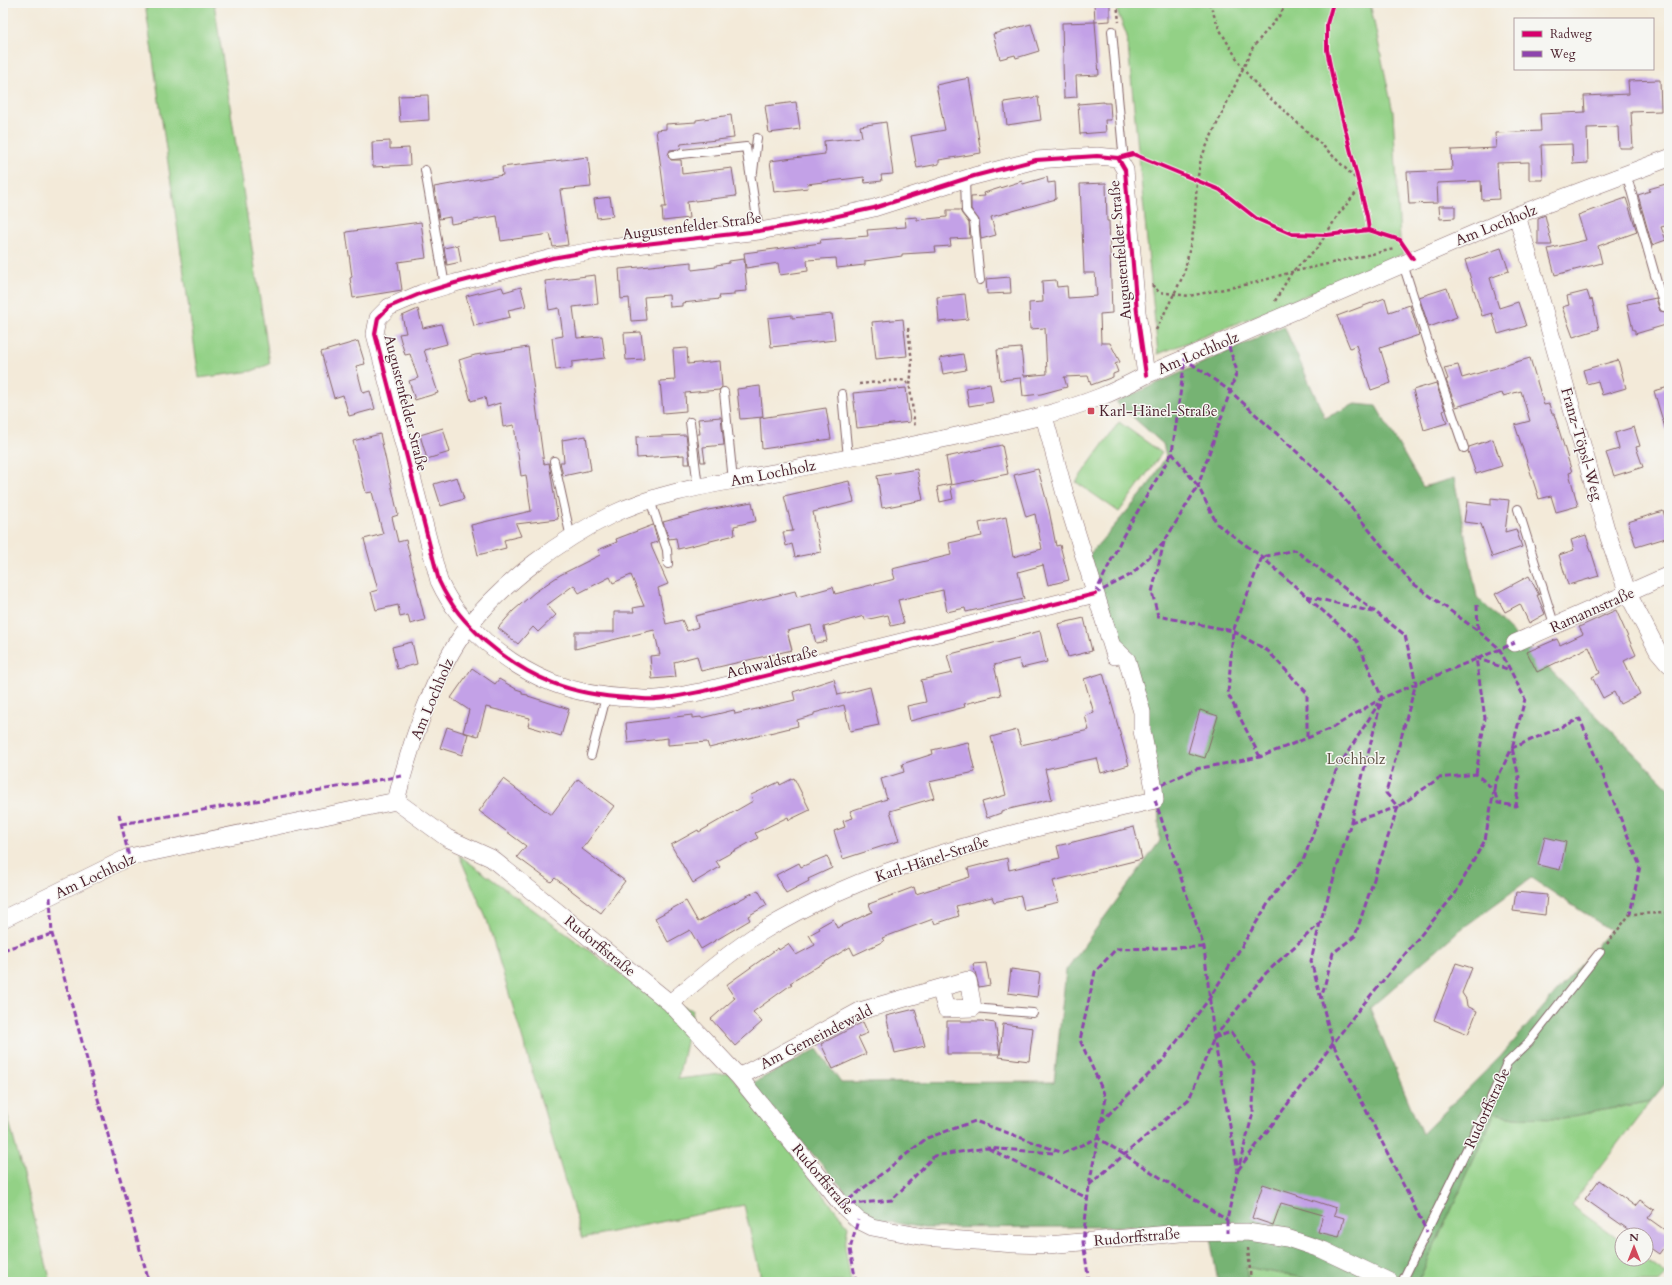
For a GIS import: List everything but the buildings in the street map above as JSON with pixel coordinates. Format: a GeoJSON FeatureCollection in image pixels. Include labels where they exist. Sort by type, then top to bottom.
{"type":"FeatureCollection","features":[{"type":"Feature","properties":{"kind":"street","name":"Augustenfelder Straße"},"geometry":{"type":"LineString","coordinates":[[469,626],[449,602],[439,582],[375,334],[378,318],[388,306],[445,286],[552,258],[596,250],[759,231],[815,221],[874,208],[965,179],[1036,160],[1096,156],[1118,158],[1125,170],[1135,271],[1137,312],[1146,375]]}},
{"type":"Feature","properties":{"kind":"street","name":"Am Lochholz"},"geometry":{"type":"LineString","coordinates":[[3,919],[129,857],[396,801],[403,770],[434,688],[449,656],[469,626],[501,593],[535,563],[571,538],[613,514],[650,500],[698,488],[918,445],[1044,416],[1101,397],[1146,375],[1266,324],[1407,256],[1669,158]]}},
{"type":"Feature","properties":{"kind":"street","name":"Franz-Töpsl-Weg"},"geometry":{"type":"LineString","coordinates":[[1518,215],[1606,529],[1628,594],[1658,651],[1669,664]]}},
{"type":"Feature","properties":{"kind":"street","name":"Karl-Hänel-Straße"},"geometry":{"type":"LineString","coordinates":[[670,1003],[715,965],[758,934],[803,909],[864,881],[960,847],[1155,800],[1154,788],[1142,732],[1142,712],[1127,660],[1112,646],[1066,498],[1044,416]]}},
{"type":"Feature","properties":{"kind":"street","name":"Ramannstraße"},"geometry":{"type":"LineString","coordinates":[[1515,643],[1555,627],[1669,575]]}},
{"type":"Feature","properties":{"kind":"street","name":"Achwaldstraße"},"geometry":{"type":"LineString","coordinates":[[469,626],[506,659],[532,675],[567,689],[606,697],[656,699],[704,691],[1096,594]]}},
{"type":"Feature","properties":{"kind":"street","name":"Rudorffstraße"},"geometry":{"type":"LineString","coordinates":[[396,801],[447,838],[491,858],[670,1003],[739,1077],[842,1205],[858,1220],[872,1227],[924,1237],[1048,1245],[1180,1233],[1247,1232],[1287,1238],[1323,1250],[1390,1282]]}},
{"type":"Feature","properties":{"kind":"street","name":"Am Gemeindewald"},"geometry":{"type":"LineString","coordinates":[[739,1077],[860,1011],[968,980],[973,1008]]}},
{"type":"Feature","properties":{"kind":"street"},"geometry":{"type":"LineString","coordinates":[[940,988],[946,1009],[973,1008]]}},
{"type":"Feature","properties":{"kind":"lane"},"geometry":{"type":"LineString","coordinates":[[1112,31],[1125,170]]}},
{"type":"Feature","properties":{"kind":"lane"},"geometry":{"type":"LineString","coordinates":[[752,185],[756,138]]}},
{"type":"Feature","properties":{"kind":"lane"},"geometry":{"type":"LineString","coordinates":[[673,155],[746,147],[759,231]]}},
{"type":"Feature","properties":{"kind":"lane"},"geometry":{"type":"LineString","coordinates":[[425,170],[445,286]]}},
{"type":"Feature","properties":{"kind":"lane"},"geometry":{"type":"LineString","coordinates":[[1626,173],[1664,306]]}},
{"type":"Feature","properties":{"kind":"lane"},"geometry":{"type":"LineString","coordinates":[[965,179],[966,211],[974,221],[980,280]]}},
{"type":"Feature","properties":{"kind":"lane"},"geometry":{"type":"LineString","coordinates":[[1407,256],[1435,364],[1464,448]]}},
{"type":"Feature","properties":{"kind":"lane"},"geometry":{"type":"LineString","coordinates":[[724,392],[733,481]]}},
{"type":"Feature","properties":{"kind":"lane"},"geometry":{"type":"LineString","coordinates":[[842,394],[848,458]]}},
{"type":"Feature","properties":{"kind":"lane"},"geometry":{"type":"LineString","coordinates":[[690,422],[698,488]]}},
{"type":"Feature","properties":{"kind":"lane"},"geometry":{"type":"LineString","coordinates":[[554,461],[571,538]]}},
{"type":"Feature","properties":{"kind":"lane"},"geometry":{"type":"LineString","coordinates":[[650,500],[667,550],[668,564]]}},
{"type":"Feature","properties":{"kind":"lane"},"geometry":{"type":"LineString","coordinates":[[1518,509],[1555,627]]}},
{"type":"Feature","properties":{"kind":"lane"},"geometry":{"type":"LineString","coordinates":[[591,756],[606,697]]}},
{"type":"Feature","properties":{"kind":"lane","name":"Rudorffstraße"},"geometry":{"type":"LineString","coordinates":[[1402,1282],[1507,1063],[1529,1042],[1600,952]]}},
{"type":"Feature","properties":{"kind":"lane"},"geometry":{"type":"LineString","coordinates":[[973,1008],[1033,1013]]}},
{"type":"Feature","properties":{"kind":"path"},"geometry":{"type":"LineString","coordinates":[[1209,3],[1220,30],[1243,69],[1260,89],[1324,147],[1358,182]]}},
{"type":"Feature","properties":{"kind":"path"},"geometry":{"type":"LineString","coordinates":[[1144,356],[1184,274],[1194,228],[1197,182],[1201,158],[1253,47],[1280,16],[1287,3]]}},
{"type":"Feature","properties":{"kind":"path"},"geometry":{"type":"LineString","coordinates":[[1357,174],[1362,195]]}},
{"type":"Feature","properties":{"kind":"path"},"geometry":{"type":"LineString","coordinates":[[1190,179],[1202,184]]}},
{"type":"Feature","properties":{"kind":"path"},"geometry":{"type":"LineString","coordinates":[[1266,324],[1279,293],[1292,272],[1318,247],[1338,215],[1360,188]]}},
{"type":"Feature","properties":{"kind":"path"},"geometry":{"type":"LineString","coordinates":[[1320,234],[1335,234]]}},
{"type":"Feature","properties":{"kind":"path"},"geometry":{"type":"LineString","coordinates":[[1135,271],[1159,292],[1189,296],[1254,283],[1292,272],[1407,256]]}},
{"type":"Feature","properties":{"kind":"path"},"geometry":{"type":"LineString","coordinates":[[908,328],[912,362],[910,388],[918,445]]}},
{"type":"Feature","properties":{"kind":"path"},"geometry":{"type":"LineString","coordinates":[[858,384],[900,380],[906,381],[910,388]]}},
{"type":"Feature","properties":{"kind":"path"},"geometry":{"type":"LineString","coordinates":[[1600,952],[1630,914],[1669,913]]}},
{"type":"Feature","properties":{"kind":"path"},"geometry":{"type":"LineString","coordinates":[[1247,1232],[1251,1282]]}},
{"type":"Feature","properties":{"kind":"green space"},"geometry":{"type":"Polygon","coordinates":[[[145,3],[214,3],[270,364],[252,371],[199,378],[145,3]]]}},
{"type":"Feature","properties":{"kind":"green space"},"geometry":{"type":"Polygon","coordinates":[[[1114,3],[1370,3],[1393,112],[1400,240],[1403,254],[1276,308],[1158,354],[1127,36],[1114,3]]]}},
{"type":"Feature","properties":{"kind":"green space","name":"Lochholz"},"geometry":{"type":"Polygon","coordinates":[[[1284,326],[1325,418],[1355,404],[1376,406],[1423,487],[1454,478],[1477,597],[1669,788],[1669,1079],[1651,1101],[1562,1118],[1514,1117],[1495,1113],[1418,1282],[1409,1282],[1377,1268],[1368,1282],[1323,1282],[1246,1267],[1248,1282],[1218,1282],[1208,1226],[924,1228],[869,1218],[751,1084],[817,1049],[841,1083],[1054,1082],[1066,970],[1160,841],[1156,768],[1089,555],[1147,488],[1166,456],[1163,444],[1116,402],[1284,326]],[[1531,878],[1456,933],[1370,1008],[1422,1134],[1501,1056],[1610,930],[1531,878]]]}},
{"type":"Feature","properties":{"kind":"green space"},"geometry":{"type":"Polygon","coordinates":[[[1119,422],[1162,453],[1119,512],[1076,482],[1119,422]]]}},
{"type":"Feature","properties":{"kind":"green space"},"geometry":{"type":"Polygon","coordinates":[[[459,855],[652,997],[693,1010],[678,1079],[729,1073],[848,1226],[845,1247],[851,1282],[762,1282],[744,1205],[582,1238],[487,920],[459,855]]]}},
{"type":"Feature","properties":{"kind":"green space"},"geometry":{"type":"Polygon","coordinates":[[[3,1098],[51,1282],[3,1282],[3,1098]]]}},
{"type":"Feature","properties":{"kind":"green space"},"geometry":{"type":"Polygon","coordinates":[[[1651,1101],[1571,1205],[1614,1236],[1614,1267],[1654,1267],[1654,1265],[1666,1274],[1658,1282],[1418,1282],[1495,1113],[1514,1117],[1562,1118],[1651,1101]]]}},
{"type":"Feature","properties":{"kind":"green space"},"geometry":{"type":"Polygon","coordinates":[[[1246,1267],[1323,1282],[1248,1282],[1246,1267]]]}},
{"type":"Feature","properties":{"kind":"marked path"},"geometry":{"type":"LineString","coordinates":[[1089,1185],[1189,1099],[1214,1038],[1266,973],[1320,923],[1351,822],[1382,698],[1357,641],[1262,557],[1217,524],[1198,486],[1237,371],[1227,341]]}},
{"type":"Feature","properties":{"kind":"marked path"},"geometry":{"type":"LineString","coordinates":[[1095,594],[1132,574],[1164,542],[1198,486],[1172,453],[1185,359],[1230,391],[1333,485],[1411,582],[1478,631]]}},
{"type":"Feature","properties":{"kind":"marked path"},"geometry":{"type":"LineString","coordinates":[[1095,594],[1123,536],[1172,453]]}},
{"type":"Feature","properties":{"kind":"marked path"},"geometry":{"type":"LineString","coordinates":[[1164,542],[1152,592],[1158,616],[1233,631],[1268,651],[1307,693],[1307,738]]}},
{"type":"Feature","properties":{"kind":"marked path"},"geometry":{"type":"LineString","coordinates":[[1260,757],[1228,694],[1233,631],[1262,557],[1295,550],[1405,635],[1416,683],[1386,793],[1398,807],[1351,822]]}},
{"type":"Feature","properties":{"kind":"marked path"},"geometry":{"type":"LineString","coordinates":[[1307,596],[1373,612]]}},
{"type":"Feature","properties":{"kind":"marked path"},"geometry":{"type":"LineString","coordinates":[[1477,605],[1478,631],[1499,648],[1525,699],[1512,748],[1519,777],[1516,806],[1498,803],[1494,790],[1495,783],[1512,748],[1580,719],[1640,866],[1630,914]]}},
{"type":"Feature","properties":{"kind":"marked path"},"geometry":{"type":"LineString","coordinates":[[1154,788],[1196,769],[1260,757],[1332,728],[1382,698],[1515,643]]}},
{"type":"Feature","properties":{"kind":"marked path"},"geometry":{"type":"LineString","coordinates":[[1476,774],[1485,718],[1476,658],[1510,670]]}},
{"type":"Feature","properties":{"kind":"marked path"},"geometry":{"type":"LineString","coordinates":[[1101,1122],[1162,1061],[1209,999],[1274,894],[1303,861],[1336,771],[1379,703]]}},
{"type":"Feature","properties":{"kind":"marked path"},"geometry":{"type":"LineString","coordinates":[[1238,1170],[1356,1013],[1455,894],[1485,840],[1494,790],[1476,774],[1439,778],[1398,807],[1355,936],[1333,953],[1321,999]]}},
{"type":"Feature","properties":{"kind":"marked path"},"geometry":{"type":"LineString","coordinates":[[121,824],[402,776]]}},
{"type":"Feature","properties":{"kind":"marked path"},"geometry":{"type":"LineString","coordinates":[[1155,800],[1204,947],[1214,1038],[1238,1170],[1227,1220],[1227,1233]]}},
{"type":"Feature","properties":{"kind":"marked path"},"geometry":{"type":"LineString","coordinates":[[119,814],[129,857]]}},
{"type":"Feature","properties":{"kind":"marked path"},"geometry":{"type":"LineString","coordinates":[[50,897],[52,934],[149,1282]]}},
{"type":"Feature","properties":{"kind":"marked path"},"geometry":{"type":"LineString","coordinates":[[1320,923],[1311,961],[1333,1044],[1427,1232]]}},
{"type":"Feature","properties":{"kind":"marked path"},"geometry":{"type":"LineString","coordinates":[[3,950],[52,934]]}},
{"type":"Feature","properties":{"kind":"marked path"},"geometry":{"type":"LineString","coordinates":[[1089,1282],[1083,1242],[1089,1185],[1106,1098],[1080,1040],[1095,972],[1116,949],[1204,947]]}},
{"type":"Feature","properties":{"kind":"marked path"},"geometry":{"type":"LineString","coordinates":[[1214,1038],[1231,1032],[1254,1065],[1253,1113],[1239,1166]]}},
{"type":"Feature","properties":{"kind":"marked path"},"geometry":{"type":"LineString","coordinates":[[842,1205],[927,1138],[975,1121],[1063,1153],[1098,1138],[1227,1220]]}},
{"type":"Feature","properties":{"kind":"marked path"},"geometry":{"type":"LineString","coordinates":[[842,1205],[892,1200],[934,1156],[986,1148],[1054,1153]]}},
{"type":"Feature","properties":{"kind":"marked path"},"geometry":{"type":"LineString","coordinates":[[989,1149],[1087,1198]]}},
{"type":"Feature","properties":{"kind":"marked path"},"geometry":{"type":"LineString","coordinates":[[856,1282],[850,1249],[858,1220]]}},
{"type":"Feature","properties":{"kind":"cycle path"},"geometry":{"type":"LineString","coordinates":[[1333,3],[1327,24],[1327,50],[1334,85],[1367,216],[1369,230]]}},
{"type":"Feature","properties":{"kind":"cycle path"},"geometry":{"type":"LineString","coordinates":[[1118,158],[1133,154],[1220,190],[1257,219],[1292,234],[1327,235],[1369,230],[1400,240],[1413,259]]}},
{"type":"Feature","properties":{"kind":"cycle path"},"geometry":{"type":"LineString","coordinates":[[1095,594],[704,691],[674,697],[649,699],[608,696],[570,689],[552,683],[518,666],[485,641],[459,614],[448,599],[439,581],[375,334],[378,318],[389,307],[422,293],[552,258],[610,248],[759,231],[815,221],[874,208],[974,176],[1036,160],[1097,156],[1118,158],[1125,170],[1137,312],[1146,375]]}},
{"type":"Feature","properties":{"kind":"place","name":"Karl-Hänel-Straße"},"geometry":{"type":"Point","coordinates":[1091,411]}}]}
